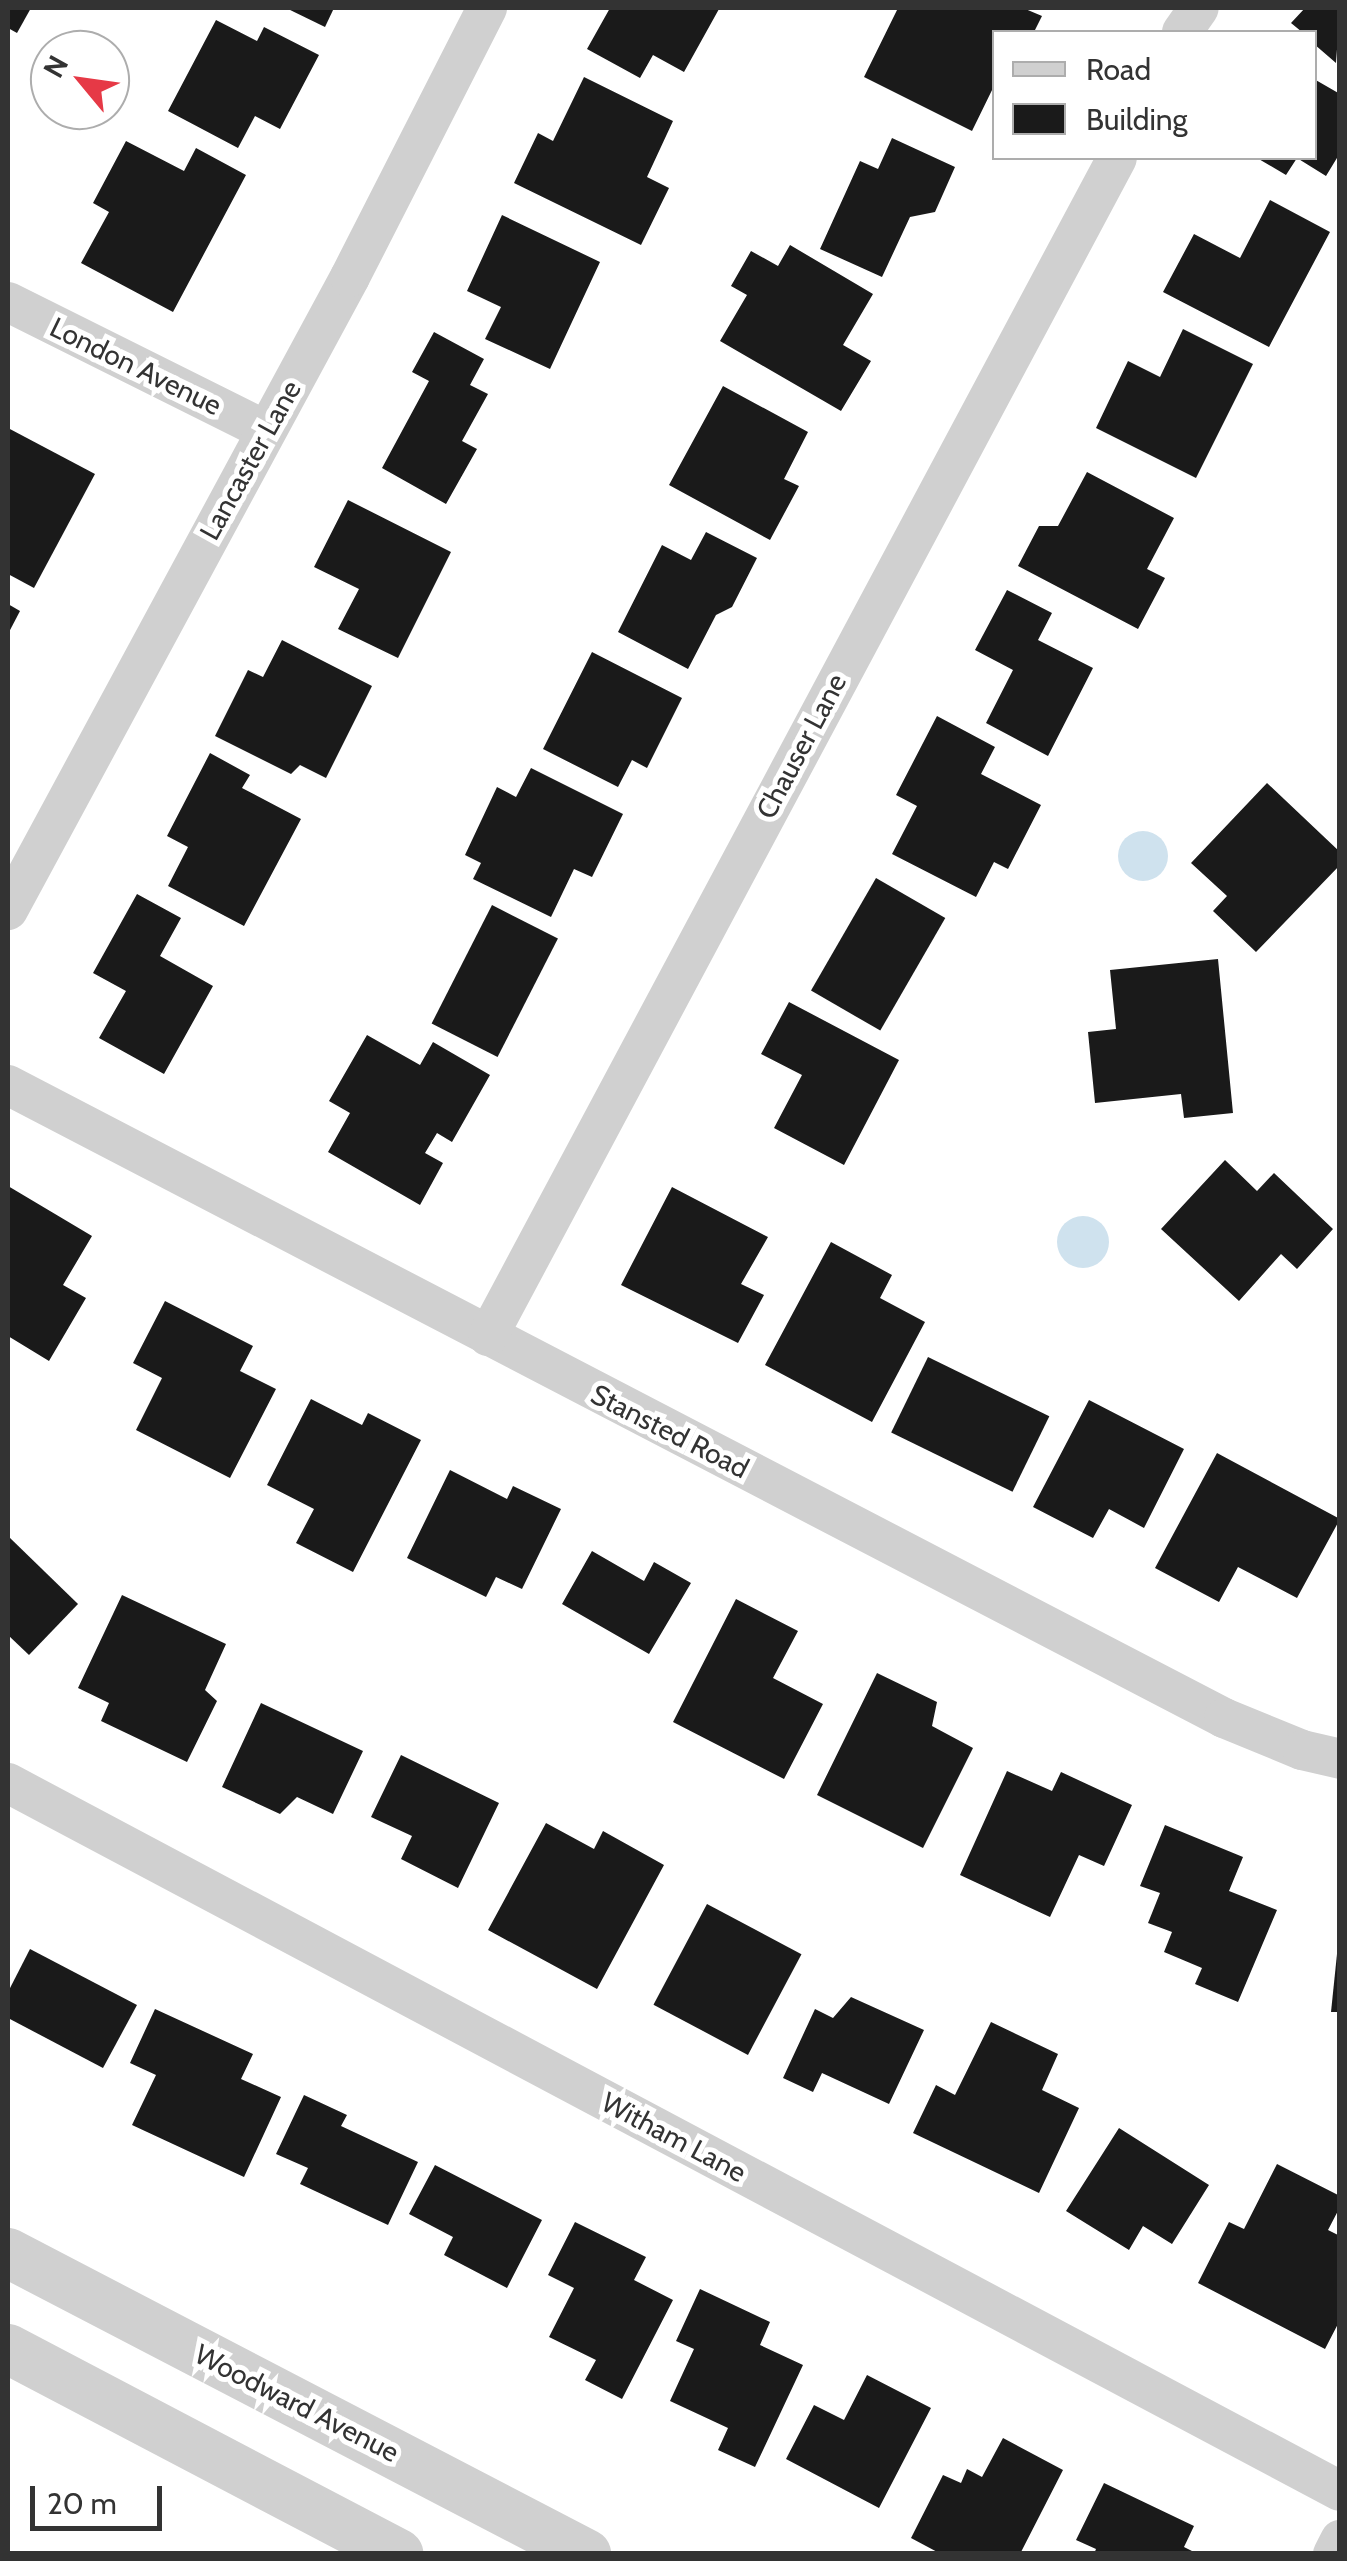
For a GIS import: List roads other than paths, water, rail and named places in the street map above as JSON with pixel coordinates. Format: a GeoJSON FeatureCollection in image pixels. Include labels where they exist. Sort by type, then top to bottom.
{"type":"FeatureCollection","features":[{"type":"Feature","properties":{"kind":"street","name":"Lancaster Lane"},"geometry":{"type":"LineString","coordinates":[[8,910],[350,277],[487,8]]}},
{"type":"Feature","properties":{"kind":"street"},"geometry":{"type":"LineString","coordinates":[[1183,30],[1199,8]]}},
{"type":"Feature","properties":{"kind":"street","name":"Chauser Lane"},"geometry":{"type":"LineString","coordinates":[[488,1336],[1116,160]]}},
{"type":"Feature","properties":{"kind":"street","name":"London Avenue"},"geometry":{"type":"LineString","coordinates":[[8,302],[265,430]]}},
{"type":"Feature","properties":{"kind":"street","name":"Stansted Road"},"geometry":{"type":"LineString","coordinates":[[8,1085],[1224,1718],[1302,1750],[1340,1759]]}},
{"type":"Feature","properties":{"kind":"street","name":"Witham Lane"},"geometry":{"type":"LineString","coordinates":[[8,1783],[1340,2491]]}},
{"type":"Feature","properties":{"kind":"street","name":"Woodward Avenue"},"geometry":{"type":"LineString","coordinates":[[8,2253],[586,2554]]}},
{"type":"Feature","properties":{"kind":"street"},"geometry":{"type":"LineString","coordinates":[[8,2349],[399,2554]]}},
{"type":"Feature","properties":{"kind":"street"},"geometry":{"type":"LineString","coordinates":[[1332,2554],[1340,2540]]}},
{"type":"Feature","properties":{"kind":"water"},"geometry":{"type":"Polygon","coordinates":[[[1143,831],[1161,838],[1168,856],[1161,874],[1143,881],[1125,874],[1118,856],[1125,838],[1143,831]]]}},
{"type":"Feature","properties":{"kind":"water"},"geometry":{"type":"Polygon","coordinates":[[[1083,1216],[1102,1223],[1109,1242],[1102,1261],[1083,1268],[1064,1261],[1057,1242],[1064,1223],[1083,1216]]]}}]}
